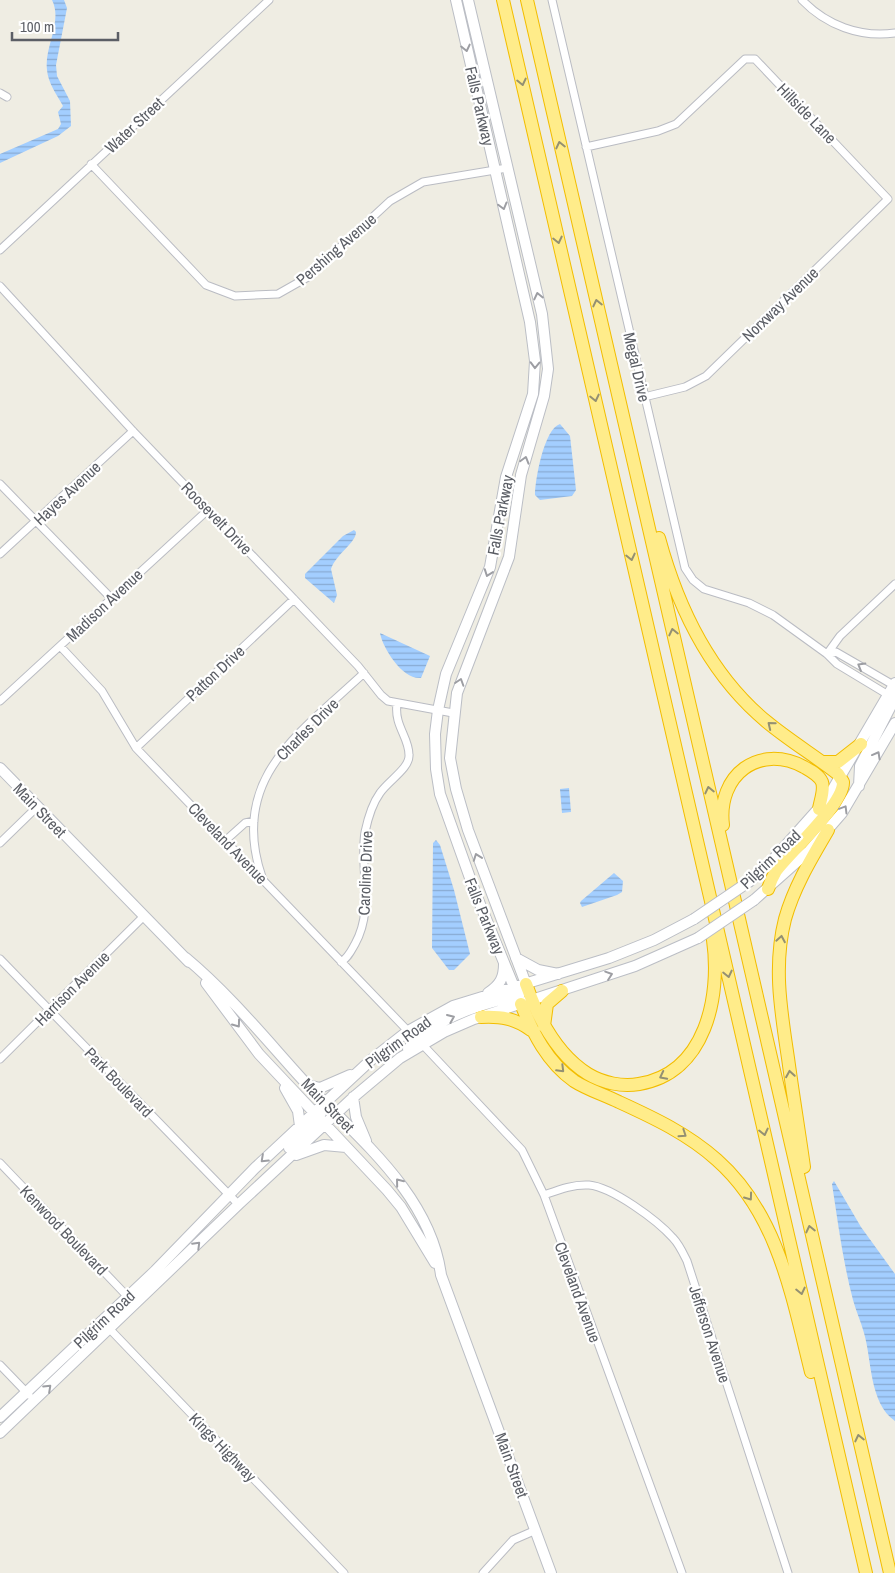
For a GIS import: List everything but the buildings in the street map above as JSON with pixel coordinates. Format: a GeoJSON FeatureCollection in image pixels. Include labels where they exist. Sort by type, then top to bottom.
{"type":"FeatureCollection","features":[{"type":"Feature","properties":{"kind":"highway"},"geometry":{"type":"LineString","coordinates":[[503,0],[866,1573]]}},
{"type":"Feature","properties":{"kind":"highway"},"geometry":{"type":"LineString","coordinates":[[527,0],[890,1573]]}},
{"type":"Feature","properties":{"kind":"highway"},"geometry":{"type":"LineString","coordinates":[[605,337],[667,565],[695,634],[719,671],[757,714],[841,777],[844,784],[838,797],[806,838],[776,871],[768,889]]}},
{"type":"Feature","properties":{"kind":"highway"},"geometry":{"type":"LineString","coordinates":[[522,995],[564,1053],[587,1073],[612,1083],[636,1084],[663,1076],[682,1062],[695,1047],[711,1011],[715,981],[713,939],[669,746],[658,671]]}},
{"type":"Feature","properties":{"kind":"highway"},"geometry":{"type":"LineString","coordinates":[[822,762],[838,762],[861,744]]}},
{"type":"Feature","properties":{"kind":"highway"},"geometry":{"type":"LineString","coordinates":[[767,1042],[764,1004],[724,832],[723,804],[725,792],[738,774],[755,762],[775,758],[794,762],[819,778],[823,787],[819,809]]}},
{"type":"Feature","properties":{"kind":"highway"},"geometry":{"type":"LineString","coordinates":[[806,1209],[808,1199],[779,999],[778,965],[782,935],[791,902],[804,872],[828,830]]}},
{"type":"Feature","properties":{"kind":"highway"},"geometry":{"type":"LineString","coordinates":[[544,1026],[547,1004],[562,990]]}},
{"type":"Feature","properties":{"kind":"highway"},"geometry":{"type":"LineString","coordinates":[[522,995],[531,1030],[547,1055],[575,1081],[670,1125],[685,1135],[718,1160],[754,1203],[771,1233],[780,1256],[862,1554]]}},
{"type":"Feature","properties":{"kind":"highway"},"geometry":{"type":"LineString","coordinates":[[481,1017],[504,1016],[519,1022],[531,1030]]}},
{"type":"Feature","properties":{"kind":"highway"},"geometry":{"type":"LineString","coordinates":[[870,1486],[884,1526],[895,1571]]}},
{"type":"Feature","properties":{"kind":"street","name":"Water Street"},"geometry":{"type":"LineString","coordinates":[[0,250],[269,0]]}},
{"type":"Feature","properties":{"kind":"street","name":"Falls Parkway"},"geometry":{"type":"LineString","coordinates":[[456,0],[530,322],[535,361],[534,394],[506,477],[490,567],[446,674],[438,710],[435,754],[440,794],[475,892],[504,963],[522,995]]}},
{"type":"Feature","properties":{"kind":"street","name":"Falls Parkway"},"geometry":{"type":"LineString","coordinates":[[468,0],[542,314],[548,369],[544,396],[521,475],[509,557],[481,633],[467,662],[453,713],[450,758],[456,789],[477,856],[516,958],[522,995]]}},
{"type":"Feature","properties":{"kind":"street","name":"Megal Drive"},"geometry":{"type":"LineString","coordinates":[[552,0],[681,556],[690,576],[708,592],[749,603],[773,615],[827,654],[837,664],[892,698]]}},
{"type":"Feature","properties":{"kind":"street"},"geometry":{"type":"LineString","coordinates":[[802,0],[827,20],[850,30],[882,34],[895,33]]}},
{"type":"Feature","properties":{"kind":"street","name":"Hillside Lane"},"geometry":{"type":"LineString","coordinates":[[586,147],[658,131],[676,124],[748,57],[754,58],[876,185]]}},
{"type":"Feature","properties":{"kind":"street"},"geometry":{"type":"LineString","coordinates":[[0,92],[7,97]]}},
{"type":"Feature","properties":{"kind":"street","name":"Pershing Avenue"},"geometry":{"type":"LineString","coordinates":[[91,164],[206,285],[235,296],[278,294],[308,277],[390,201],[423,182],[507,168]]}},
{"type":"Feature","properties":{"kind":"street","name":"Norxway Avenue"},"geometry":{"type":"LineString","coordinates":[[644,397],[685,387],[706,376],[888,201],[888,196],[876,185]]}},
{"type":"Feature","properties":{"kind":"street","name":"Roosevelt Drive"},"geometry":{"type":"LineString","coordinates":[[0,286],[133,431],[364,673],[381,695],[397,704],[453,713]]}},
{"type":"Feature","properties":{"kind":"street","name":"Hayes Avenue"},"geometry":{"type":"LineString","coordinates":[[0,554],[133,431]]}},
{"type":"Feature","properties":{"kind":"street"},"geometry":{"type":"LineString","coordinates":[[0,484],[111,598]]}},
{"type":"Feature","properties":{"kind":"street","name":"Madison Avenue"},"geometry":{"type":"LineString","coordinates":[[0,701],[209,509]]}},
{"type":"Feature","properties":{"kind":"street"},"geometry":{"type":"LineString","coordinates":[[827,654],[840,636],[895,584]]}},
{"type":"Feature","properties":{"kind":"street","name":"Patton Drive"},"geometry":{"type":"LineString","coordinates":[[136,748],[294,599]]}},
{"type":"Feature","properties":{"kind":"street","name":"Cleveland Avenue"},"geometry":{"type":"LineString","coordinates":[[60,646],[102,690],[136,748],[408,1031]]}},
{"type":"Feature","properties":{"kind":"street","name":"Megal Drive"},"geometry":{"type":"LineString","coordinates":[[827,654],[836,652],[895,685]]}},
{"type":"Feature","properties":{"kind":"street","name":"Charles Drive"},"geometry":{"type":"LineString","coordinates":[[263,879],[254,840],[254,821],[260,790],[276,757],[364,673]]}},
{"type":"Feature","properties":{"kind":"street"},"geometry":{"type":"LineString","coordinates":[[859,787],[860,766],[892,698],[895,685]]}},
{"type":"Feature","properties":{"kind":"street","name":"Pilgrim Road"},"geometry":{"type":"LineString","coordinates":[[0,1417],[155,1271],[300,1126],[319,1118],[336,1114],[353,1097],[400,1058],[422,1044],[481,1017],[559,974],[646,944],[694,919],[750,881],[769,864],[819,809],[892,698]]}},
{"type":"Feature","properties":{"kind":"street","name":"Caroline Drive"},"geometry":{"type":"LineString","coordinates":[[341,962],[350,954],[363,924],[366,894],[364,843],[368,820],[379,794],[389,781],[408,763],[410,754],[396,715],[397,704]]}},
{"type":"Feature","properties":{"kind":"street","name":"Pilgrim Road"},"geometry":{"type":"LineString","coordinates":[[0,1433],[290,1157],[319,1118],[325,1103],[408,1031],[453,1006],[481,997],[522,995],[562,990],[651,960],[698,938],[754,900],[814,847],[842,813],[852,794],[859,787],[895,723]]}},
{"type":"Feature","properties":{"kind":"street","name":"Main Street"},"geometry":{"type":"LineString","coordinates":[[0,768],[144,916],[218,987],[399,1182],[432,1238],[441,1272],[552,1573]]}},
{"type":"Feature","properties":{"kind":"street"},"geometry":{"type":"LineString","coordinates":[[0,843],[37,806]]}},
{"type":"Feature","properties":{"kind":"street"},"geometry":{"type":"LineString","coordinates":[[226,840],[245,823],[254,821]]}},
{"type":"Feature","properties":{"kind":"street","name":"Harrison Avenue"},"geometry":{"type":"LineString","coordinates":[[0,1059],[144,916]]}},
{"type":"Feature","properties":{"kind":"street","name":"Main Street"},"geometry":{"type":"LineString","coordinates":[[186,958],[248,1040],[387,1190],[441,1272]]}},
{"type":"Feature","properties":{"kind":"street"},"geometry":{"type":"LineString","coordinates":[[516,958],[538,970],[559,974]]}},
{"type":"Feature","properties":{"kind":"street","name":"Park Boulevard"},"geometry":{"type":"LineString","coordinates":[[0,959],[239,1204]]}},
{"type":"Feature","properties":{"kind":"street"},"geometry":{"type":"LineString","coordinates":[[481,997],[498,987],[504,972],[504,963]]}},
{"type":"Feature","properties":{"kind":"street"},"geometry":{"type":"LineString","coordinates":[[400,1058],[421,1035],[446,1019],[492,1002],[522,995]]}},
{"type":"Feature","properties":{"kind":"street","name":"Cleveland Avenue"},"geometry":{"type":"LineString","coordinates":[[422,1044],[522,1150],[544,1195],[682,1573]]}},
{"type":"Feature","properties":{"kind":"street"},"geometry":{"type":"LineString","coordinates":[[307,1084],[320,1088],[362,1069]]}},
{"type":"Feature","properties":{"kind":"street"},"geometry":{"type":"LineString","coordinates":[[277,1073],[298,1110],[300,1126]]}},
{"type":"Feature","properties":{"kind":"street"},"geometry":{"type":"LineString","coordinates":[[353,1097],[356,1117],[373,1153]]}},
{"type":"Feature","properties":{"kind":"street"},"geometry":{"type":"LineString","coordinates":[[272,1174],[279,1160],[319,1118]]}},
{"type":"Feature","properties":{"kind":"street"},"geometry":{"type":"LineString","coordinates":[[290,1157],[324,1145],[346,1147]]}},
{"type":"Feature","properties":{"kind":"street","name":"Kenwood Boulevard"},"geometry":{"type":"LineString","coordinates":[[0,1162],[128,1297]]}},
{"type":"Feature","properties":{"kind":"street","name":"Jefferson Avenue"},"geometry":{"type":"LineString","coordinates":[[544,1195],[576,1186],[587,1185],[606,1189],[615,1193],[660,1226],[679,1246],[690,1270],[788,1573]]}},
{"type":"Feature","properties":{"kind":"street"},"geometry":{"type":"LineString","coordinates":[[407,1218],[417,1210]]}},
{"type":"Feature","properties":{"kind":"street"},"geometry":{"type":"LineString","coordinates":[[155,1271],[162,1279]]}},
{"type":"Feature","properties":{"kind":"street","name":"Kings Highway"},"geometry":{"type":"LineString","coordinates":[[102,1321],[341,1572]]}},
{"type":"Feature","properties":{"kind":"street"},"geometry":{"type":"LineString","coordinates":[[0,1365],[34,1400]]}},
{"type":"Feature","properties":{"kind":"street"},"geometry":{"type":"LineString","coordinates":[[483,1573],[513,1540],[536,1530]]}},
{"type":"Feature","properties":{"kind":"water"},"geometry":{"type":"Polygon","coordinates":[[[52,0],[64,0],[67,8],[56,65],[57,76],[70,101],[71,126],[58,136],[0,163],[0,154],[58,129],[61,124],[58,112],[63,106],[51,84],[47,70],[48,52],[55,17],[55,8],[52,0]]]}},
{"type":"Feature","properties":{"kind":"water"},"geometry":{"type":"Polygon","coordinates":[[[560,424],[570,436],[576,490],[572,496],[540,500],[535,495],[542,456],[549,435],[560,424]]]}},
{"type":"Feature","properties":{"kind":"water"},"geometry":{"type":"Polygon","coordinates":[[[354,530],[356,532],[353,540],[337,558],[331,569],[337,595],[334,603],[305,578],[305,574],[343,536],[354,530]]]}},
{"type":"Feature","properties":{"kind":"water"},"geometry":{"type":"Polygon","coordinates":[[[380,633],[430,656],[421,678],[407,674],[401,669],[385,647],[380,633]]]}},
{"type":"Feature","properties":{"kind":"water"},"geometry":{"type":"Polygon","coordinates":[[[569,788],[571,812],[562,813],[560,789],[569,788]]]}},
{"type":"Feature","properties":{"kind":"water"},"geometry":{"type":"Polygon","coordinates":[[[436,840],[440,845],[454,890],[470,954],[454,970],[449,970],[432,948],[433,843],[436,840]]]}},
{"type":"Feature","properties":{"kind":"water"},"geometry":{"type":"Polygon","coordinates":[[[614,873],[623,881],[622,892],[582,907],[581,901],[614,873]]]}},
{"type":"Feature","properties":{"kind":"water"},"geometry":{"type":"Polygon","coordinates":[[[834,1181],[861,1227],[895,1274],[895,1421],[880,1403],[876,1392],[867,1344],[846,1271],[832,1184],[834,1181]]]}}]}
